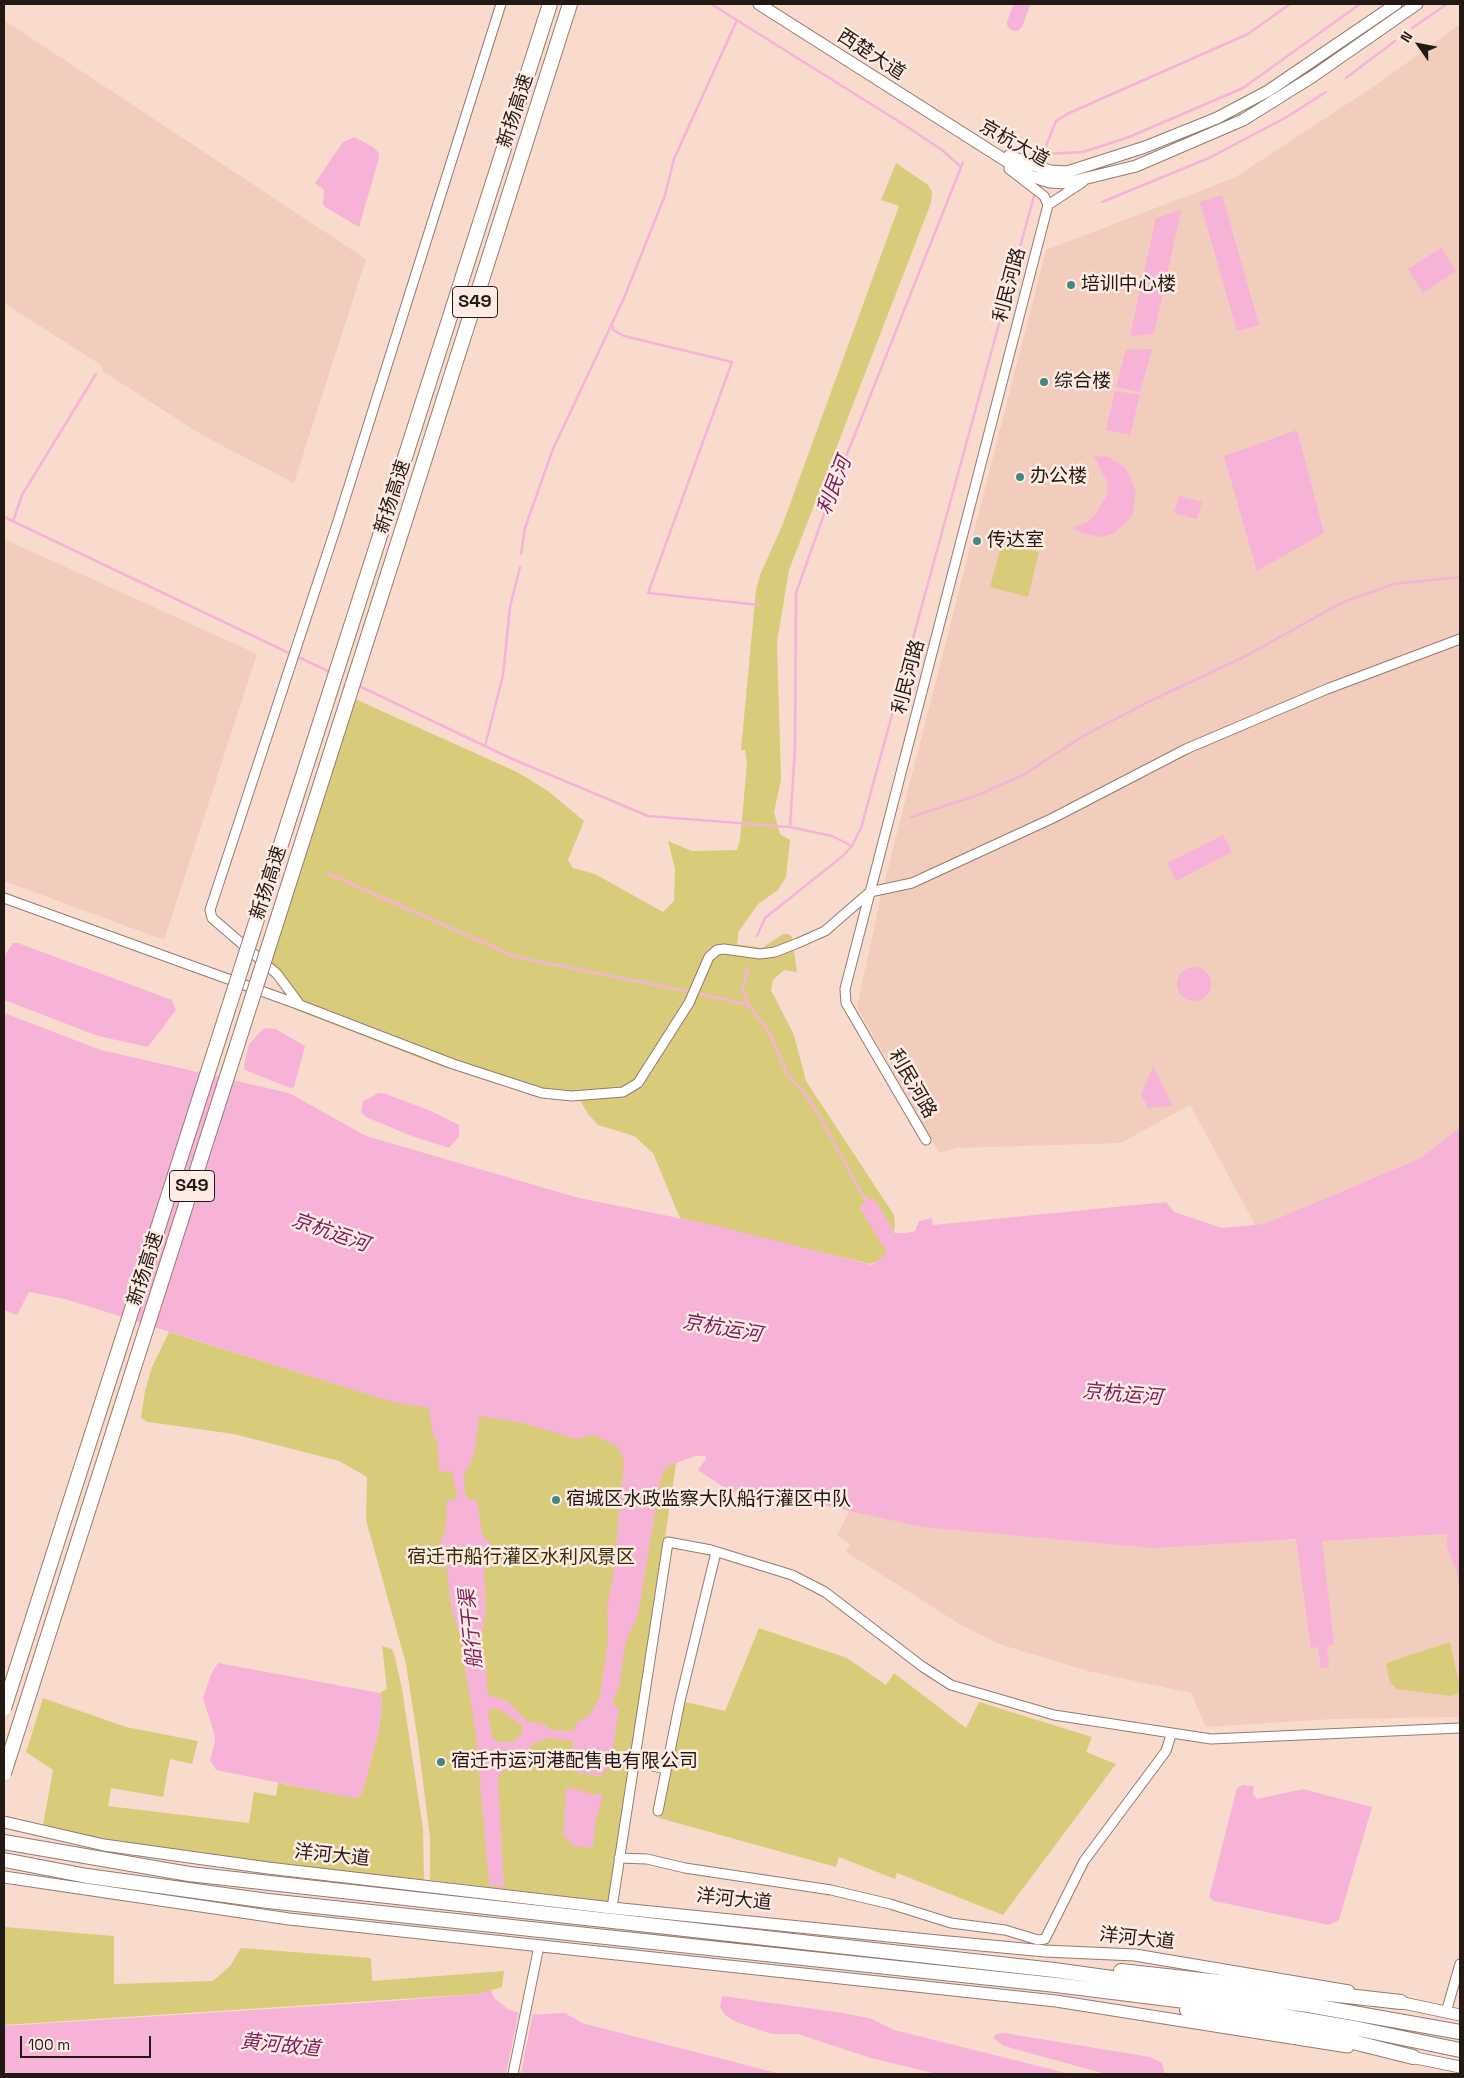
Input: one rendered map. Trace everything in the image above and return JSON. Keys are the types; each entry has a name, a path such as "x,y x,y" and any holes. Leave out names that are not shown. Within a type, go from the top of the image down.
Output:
{"highway":[{"name":"新扬高速","path":"4,1708 550,4"},
{"name":"新扬高速","path":"4,1773 570,4"},
{"name":"洋河大道","path":"4,1842 189,1874 1052,1969 1308,2005 1460,2032"},
{"path":"4,1860 88,1876 268,1901 1048,1984 1225,2006 1359,2028 1460,2050"},
{"path":"1052,1969 1135,1971 1401,2002"},
{"path":"1048,1984 1290,2029 1413,2057"}],"main road":[{"name":"西楚大道","path":"759,4 964,136"},
{"name":"京杭大道","path":"964,136 1029,165 1050,171 1067,172 1083,169 1217,118 1268,91 1298,72 1396,4"},
{"name":"京杭大道","path":"964,136 1030,176 1050,182 1067,183 1136,166 1243,120 1312,77 1417,4"},
{"name":"洋河大道","path":"4,1822 143,1851 612,1908 1016,1948 1135,1955 1329,1987 1460,2015"},
{"path":"4,1877 288,1920 1056,2001 1413,2057 1460,2067"}],"street":[{"path":"300,1005 277,974 212,918 210,910 288,677 501,4"},
{"path":"964,136 1039,191 1044,196 1048,205 1087,179"},
{"name":"利民河路","path":"926,1140 846,1003 845,989 1048,205"},
{"path":"4,898 300,1005 453,1064 542,1094 572,1096 623,1092 638,1083 689,1003 709,957 716,950 724,949 760,954 775,952 798,943 825,931 870,892 912,883 1084,802 1186,749 1327,689 1460,639"},
{"path":"612,1908 668,1542 716,1552 768,1569 784,1572 825,1592 923,1667 952,1685 1054,1714 1193,1738 1230,1739 1460,1728"},
{"path":"658,1811 680,1701 716,1552"},
{"path":"620,1858 647,1859 784,1884 831,1890 890,1904 951,1923 1005,1930 1038,1940 1045,1939 1084,1861 1166,1751 1171,1735"},
{"path":"634,1762 666,1769"},
{"path":"513,2074 539,1946"},
{"path":"1446,2012 1460,1964"}],"shaded area":[{"path":"4,20 366,259 294,483 202,435 104,372 101,365 4,303"},
{"path":"1460,24 1460,1127 1421,1158 1257,1228 1190,1105 1121,1143 957,1148 939,1153 857,1007 881,896 1046,250 1234,178 1382,81"},
{"path":"4,539 257,654 164,940 4,881"},
{"path":"850,1510 922,1527 1322,1541 1447,1534 1447,1546 1457,1574 1460,1593 1460,1714 1458,1717 1333,1719 1206,1727 1191,1693 1088,1671 999,1644 961,1625 846,1552 850,1544 837,1535"}],"green space":[{"path":"896,163 928,185 932,192 931,203 789,570 777,642 781,780 774,812 780,834 790,840 786,877 778,890 758,904 739,931 737,944 762,948 783,934 789,934 792,937 797,972 784,970 773,980 771,990 794,1035 806,1081 894,1215 895,1227 887,1253 879,1261 870,1264 680,1218 653,1153 634,1136 598,1125 588,1114 577,1095 509,1085 443,1067 296,1010 271,973 272,961 355,699 517,772 548,791 584,821 568,860 573,868 595,874 663,912 674,901 675,869 668,841 692,851 737,850 740,840 747,764 745,750 741,750 756,590 760,575 782,526 899,206 881,200"},
{"path":"1002,543 1039,552 1028,597 990,587"},
{"name":"宿迁市船行灌区水利风景区","path":"169,1332 368,1394 679,1444 611,1902 430,1880 430,1838 406,1664 366,1520 367,1477 339,1461 234,1434 148,1422 141,1418 145,1391 152,1367"},
{"path":"759,1628 847,1658 886,1685 894,1673 966,1728 979,1702 1092,1737 1086,1752 1116,1764 1003,1915 897,1873 895,1879 839,1857 836,1867 659,1818 685,1702 725,1711"},
{"path":"1450,1642 1460,1689 1457,1694 1451,1696 1397,1689 1390,1682 1386,1663"},
{"path":"382,1646 392,1649 402,1689 423,1829 424,1881 126,1844 43,1825 53,1770 26,1752 43,1698 126,1727 198,1741 192,1764 170,1759 163,1797 111,1788 108,1806 249,1823 254,1792 276,1796 278,1783 358,1798 362,1793 379,1730 382,1699 380,1693 387,1689"},
{"path":"4,1927 114,1936 114,1984 213,1981 230,1966 241,1948 371,1958 372,1981 504,1971 502,1987 478,1994 4,2025"}],"water":[{"path":"354,137 373,147 378,152 379,158 359,227 325,207 323,203 324,190 315,183 343,142"},
{"path":"1222,195 1259,325 1237,331 1200,202"},
{"path":"1181,210 1154,334 1130,336 1156,218"},
{"path":"1441,248 1456,271 1423,293 1408,269"},
{"path":"1152,349 1140,392 1116,387 1126,350"},
{"path":"1115,391 1140,395 1130,435 1106,430"},
{"path":"1297,430 1324,533 1257,571 1224,456"},
{"path":"1094,456 1109,457 1126,468 1136,491 1132,516 1113,534 1101,537 1079,532 1073,528 1087,522 1095,515 1107,495 1108,484"},
{"path":"1179,496 1202,502 1197,519 1174,513"},
{"path":"1223,835 1232,852 1176,881 1167,863"},
{"path":"13,943 18,943 172,1000 176,1010 148,1047 98,1036 4,1000 4,956"},
{"path":"1194,967 1201,968 1206,972 1210,977 1210,991 1206,996 1201,1000 1194,1001 1187,1000 1182,996 1178,991 1177,984 1178,977 1182,972 1187,968"},
{"path":"4,1013 101,1050 289,1093 366,1136 579,1198 718,1226 872,1265 887,1253 859,1207 865,1203 862,1193 870,1200 874,1198 895,1233 915,1231 919,1221 932,1218 933,1225 1166,1202 1174,1212 1222,1228 1265,1224 1421,1158 1460,1127 1460,1593 1457,1574 1447,1546 1447,1534 1322,1541 1334,1644 1327,1646 1329,1667 1321,1668 1318,1647 1311,1648 1296,1539 1153,1548 922,1527 796,1499 731,1492 698,1470 706,1459 705,1456 695,1456 666,1467 661,1477 638,1614 625,1644 619,1688 613,1700 614,1705 619,1709 610,1766 600,1776 579,1773 575,1770 577,1763 573,1750 573,1741 549,1738 534,1743 523,1756 499,1775 504,1887 489,1885 476,1735 465,1667 466,1655 451,1606 447,1569 444,1563 438,1560 438,1547 446,1529 447,1500 455,1500 457,1495 452,1472 439,1471 438,1445 432,1431 429,1408 393,1402 65,1299 29,1292 17,1315 4,1310","holes":["479,1416 523,1423 577,1439 593,1435 617,1446 624,1461 613,1579 607,1605 608,1639 600,1697 590,1715 578,1721 573,1731 550,1730 545,1724 528,1722 507,1701 491,1696 487,1692 486,1664 479,1664 477,1661 486,1608 484,1570 488,1560 494,1555 492,1546 482,1534 477,1500 470,1500 465,1495 464,1471 468,1470 475,1450","493,1708 501,1710 522,1725 523,1732 513,1742 497,1742 492,1737 488,1712"]},
{"path":"264,1028 276,1029 305,1046 294,1087 290,1088 245,1070 244,1065 249,1044"},
{"path":"1153,1067 1173,1106 1148,1108 1141,1094"},
{"path":"379,1093 431,1111 459,1125 459,1137 449,1148 409,1135 368,1118 361,1113 363,1101"},
{"path":"218,1663 380,1693 382,1699 379,1730 362,1793 358,1798 216,1770 210,1760 215,1741 214,1733 203,1698 211,1674"},
{"path":"1243,1785 1254,1786 1253,1794 1257,1799 1303,1789 1372,1807 1339,1920 1329,1925 1214,1901 1209,1897 1237,1788"},
{"path":"569,1787 595,1795 599,1793 603,1797 596,1819 593,1845 590,1848 574,1846 563,1835 566,1789"},
{"name":"黄河故道","path":"491,1990 494,1998 509,2010 527,2015 565,2013 582,2023 781,2074 4,2074 4,2026 392,2001 478,1994"},
{"path":"722,1996 843,2013 872,2019 894,2030 1070,2074 937,2074 871,2058 798,2034 772,2034 736,2022 725,2015 720,2007"},
{"path":"1004,2033 1150,2057 1162,2063 1165,2074 1102,2073 1004,2046 993,2038 996,2034"}],"pier":[{"path":"519,2010 533,2012 521,2074 506,2074"}],"waterway":[{"path":"711,4 906,126 942,150 961,167"},
{"name":"利民河","path":"1015,23 1022,4"},
{"path":"1046,146 1056,121 1067,114 1248,34 1290,4"},
{"path":"1044,154 1083,152 1129,137 1243,88 1360,4"},
{"path":"1412,28 1447,4"},
{"path":"521,554 525,528 553,449 624,298 665,195 674,159 737,20"},
{"path":"1346,78 1395,41"},
{"path":"1102,202 1209,158 1285,118 1326,92"},
{"name":"利民河","path":"790,827 795,748 796,593 832,492 963,162"},
{"path":"757,936 765,918 844,855 852,846 861,828 1034,196"},
{"path":"613,327 613,330 624,336 732,362 648,593 760,605"},
{"path":"13,521 22,495 96,374"},
{"path":"4,517 291,654"},
{"path":"485,746 503,675 510,607 520,567"},
{"path":"911,817 978,795 1023,775 1085,735 1152,700 1244,657 1341,603 1394,584 1460,577"},
{"path":"296,656 332,673"},
{"path":"357,685 510,758 648,816 790,827 832,836 852,846"},
{"path":"327,873 516,957 686,991"},
{"path":"748,968 742,989 749,1005 770,1034 787,1074 802,1090 817,1112 863,1196"},
{"path":"701,994 748,1005"}],"place":[{"name":"培训中心楼","path":"1071,285"},
{"name":"综合楼","path":"1044,382"},
{"name":"办公楼","path":"1020,477"},
{"name":"传达室","path":"977,541"},
{"name":"宿城区水政监察大队船行灌区中队","path":"556,1500"},
{"name":"宿迁市运河港配售电有限公司","path":"441,1762"}],"water label":[{"name":"京杭运河","path":"330,1233"},
{"name":"京杭运河","path":"722,1329"},
{"name":"京杭运河","path":"1122,1395"},
{"name":"船行干渠","path":"472,1629"}]}
